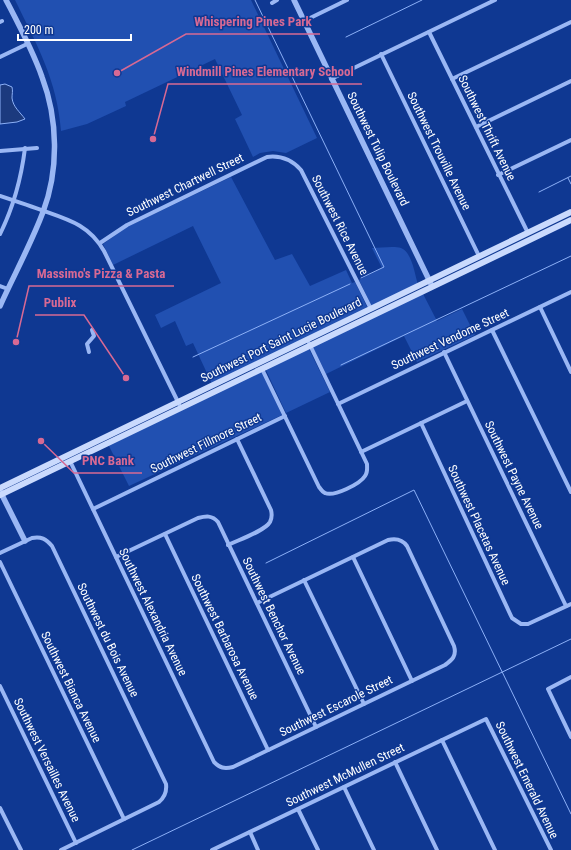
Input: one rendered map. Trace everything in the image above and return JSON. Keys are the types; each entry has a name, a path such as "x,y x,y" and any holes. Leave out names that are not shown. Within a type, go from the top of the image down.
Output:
{"main road":[{"name":"Southwest Port Saint Lucie Boulevard","path":"0,492 79,449 262,369 308,342 371,309 571,212"},
{"name":"Southwest Port Saint Lucie Boulevard","path":"0,492 70,461 179,404 308,342 432,286 571,220"},
{"path":"70,461 79,449"}],"street":[{"path":"0,306 44,211 53,173 54,136 50,104 42,78 28,44 6,0"},
{"path":"272,3 277,0"},
{"name":"Southwest Tulip Boulevard","path":"294,0 432,286"},
{"path":"304,21 347,0"},
{"path":"331,79 495,0"},
{"path":"452,79 571,22"},
{"name":"Southwest Thrift Avenue","path":"429,32 498,175 528,233"},
{"path":"0,57 28,44"},
{"name":"Southwest Trouville Avenue","path":"381,54 479,256"},
{"path":"476,127 571,81"},
{"path":"498,175 571,140"},
{"path":"0,234 15,201 21,175 24,148"},
{"path":"0,151 38,148"},
{"name":"Southwest Chartwell Street","path":"100,244 126,225 267,157 274,156 284,158"},
{"name":"Southwest Rice Avenue","path":"284,158 293,162 301,170 371,309"},
{"path":"0,196 66,218 79,224 94,236 100,244 179,404"},
{"path":"0,286 8,289"},
{"name":"Southwest Vendome Street","path":"338,404 571,292"},
{"path":"540,307 571,372"},
{"path":"89,352 87,344 94,336 92,330"},
{"path":"492,330 571,492"},
{"path":"262,369 322,492 326,494 336,493 359,482 364,478 368,469 367,464 308,342"},
{"name":"Southwest Payne Avenue","path":"444,352 566,606"},
{"path":"361,452 467,401"},
{"name":"Southwest Fillmore Street","path":"93,509 285,416"},
{"name":"Southwest Placetas Avenue","path":"421,423 510,615 517,623 528,624 566,606"},
{"path":"228,545 263,528 271,521 272,516 271,510 237,439"},
{"name":"Southwest Alexandria Avenue","path":"70,461 214,762 223,769"},
{"path":"0,492 25,541"},
{"name":"Southwest Benchor Avenue","path":"165,534 198,518 210,516 218,522 316,727"},
{"path":"116,557 165,534"},
{"name":"Southwest Barbarosa Avenue","path":"165,534 268,750"},
{"name":"Southwest du Bois Avenue","path":"0,553 32,538 43,538 52,546 166,784 167,790 165,796 159,802 124,819"},
{"name":"Southwest Escarole Street","path":"223,769 232,767 268,750 451,661 456,651 407,546 399,539 388,540 352,557"},
{"path":"257,603 352,557 412,681"},
{"name":"Southwest Bianca Avenue","path":"0,562 124,819"},
{"path":"304,580 364,704"},
{"path":"566,606 571,604"},
{"path":"571,677 548,689 571,737"},
{"name":"Southwest Versailles Avenue","path":"0,686 76,843"},
{"name":"Southwest McMullen Street","path":"212,850 486,719"},
{"name":"Southwest Emerald Avenue","path":"486,719 551,850"},
{"path":"442,740 495,850"},
{"path":"395,762 436,850"},
{"path":"344,787 374,850"},
{"path":"0,808 20,850"},
{"path":"298,809 318,850"},
{"path":"61,850 124,819"},
{"path":"250,832 258,850"}],"shaded area":[{"path":"15,0 251,0 317,138 286,153 273,151 260,153 253,157 235,119 242,115 215,59 125,102 126,106 87,124 61,131 55,95 45,63"},
{"path":"5,84 12,87 12,98 14,104 25,119 17,122 0,124 0,85"},
{"path":"231,177 275,260 292,254 310,286 346,270 352,283 355,282 369,311 212,384 193,343 186,346 175,321 161,328 155,315 221,283 193,226 113,265 103,244 127,227"},
{"path":"395,247 405,250 412,264 418,285 373,309 359,280 382,268 372,248"},
{"path":"421,290 437,321 462,309 475,335 417,362 404,336 326,374 311,343"},
{"path":"307,345 330,392 286,413 264,366"},
{"path":"260,368 282,415 129,486 107,442"}],"waterway":[{"path":"255,0 384,267 361,278"},
{"path":"346,37 422,0"},
{"path":"539,192 571,176"},
{"path":"568,178 571,184"},
{"path":"341,365 571,256"},
{"path":"193,357 350,284"},
{"path":"266,563 414,490 571,814"},
{"path":"132,850 571,639"}],"place":[{"name":"Whispering Pines Park","path":"117,73"},
{"name":"Windmill Pines Elementary School","path":"153,139"},
{"name":"Massimo's Pizza & Pasta","path":"16,342"},
{"name":"Publix","path":"126,378"},
{"name":"PNC Bank","path":"41,441"}]}
